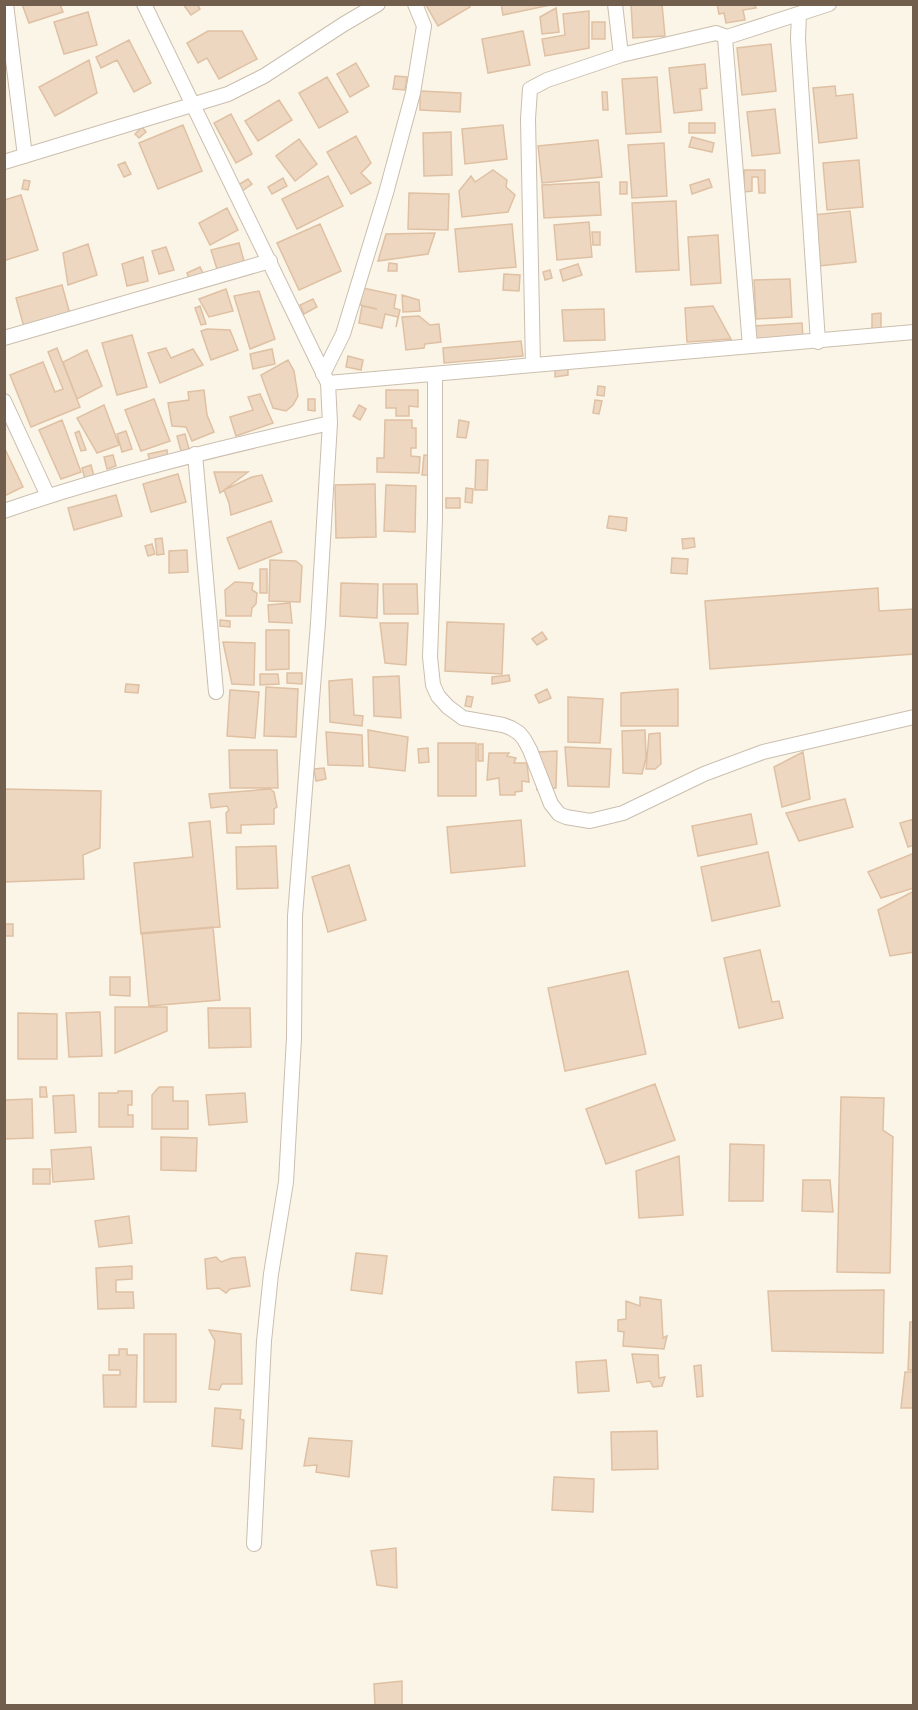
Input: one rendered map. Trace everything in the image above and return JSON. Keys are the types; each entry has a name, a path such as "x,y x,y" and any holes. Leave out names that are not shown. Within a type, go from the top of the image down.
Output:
{"street":[{"path":"6,4 25,156"},
{"path":"144,4 326,378 330,423 318,623 295,916 294,1038 286,1182 271,1274 264,1341 254,1544"},
{"path":"4,162 228,94 264,76 378,4"},
{"path":"326,378 344,334 386,193 412,93 424,26 415,4"},
{"path":"615,4 621,55"},
{"path":"533,365 528,119 530,89 547,80 621,55 716,33 727,38 829,4"},
{"path":"799,14 798,39 818,342"},
{"path":"727,38 725,38 750,346"},
{"path":"4,338 270,261"},
{"path":"326,378 435,374 914,332"},
{"path":"435,374 435,519 430,657 433,686 438,696 462,718 503,725 519,733 530,750 551,804 559,814 590,821 623,813 704,774 764,752 914,717"},
{"path":"4,401 48,496"},
{"path":"4,511 195,454 330,423"},
{"path":"195,454 216,692"}],"building":[{"path":"22,4 60,4 63,12 29,23"},
{"path":"183,4 197,4 200,9 191,15"},
{"path":"469,4 470,7 438,26 426,5"},
{"path":"501,4 555,4 503,15"},
{"path":"631,4 662,4 665,36 633,38"},
{"path":"717,4 755,4 756,8 743,10 745,20 726,23 724,13 719,14"},
{"path":"556,8 559,32 542,34 540,17"},
{"path":"589,11 589,48 545,56 542,39 565,35 563,14"},
{"path":"88,12 97,45 64,54 54,22"},
{"path":"592,22 605,22 605,39 592,39"},
{"path":"208,31 242,31 257,59 219,79 207,58 198,63 187,43"},
{"path":"523,31 530,65 488,73 482,39"},
{"path":"129,40 151,83 134,92 117,60 101,68 96,57"},
{"path":"771,44 776,91 742,95 737,48"},
{"path":"89,60 97,93 55,116 39,87"},
{"path":"356,63 369,86 350,97 337,74"},
{"path":"705,64 707,88 700,89 702,110 674,113 669,68"},
{"path":"395,76 407,77 405,90 393,89"},
{"path":"327,77 348,112 319,128 299,93"},
{"path":"657,77 661,132 626,134 622,79"},
{"path":"835,86 836,96 853,94 857,138 819,143 813,88"},
{"path":"420,91 461,93 460,112 420,110"},
{"path":"602,92 607,92 608,110 603,110"},
{"path":"279,100 292,120 258,141 245,121"},
{"path":"775,109 780,153 752,156 747,112"},
{"path":"231,114 252,154 236,163 214,123"},
{"path":"689,123 715,123 715,133 689,133"},
{"path":"183,125 202,171 158,189 139,143"},
{"path":"503,125 507,159 465,164 462,129"},
{"path":"142,127 146,132 139,138 135,134"},
{"path":"451,132 452,175 424,176 423,133"},
{"path":"356,136 371,163 361,173 371,183 351,194 327,152"},
{"path":"692,137 714,143 712,152 689,147"},
{"path":"299,139 317,164 295,181 276,156"},
{"path":"598,140 602,177 542,183 538,146"},
{"path":"664,143 667,196 632,198 628,145"},
{"path":"859,160 863,207 827,210 823,163"},
{"path":"125,162 131,174 124,177 118,165"},
{"path":"493,170 507,180 506,187 515,195 508,212 462,217 459,191 471,176 475,182"},
{"path":"744,170 765,170 765,193 759,193 758,177 752,177 752,191 744,192"},
{"path":"328,176 343,206 297,229 282,199"},
{"path":"283,178 287,186 272,194 268,187"},
{"path":"248,179 252,184 242,191 238,185"},
{"path":"709,179 712,187 692,194 690,185"},
{"path":"24,180 30,181 28,190 22,189"},
{"path":"599,182 601,215 544,218 542,185"},
{"path":"620,182 627,182 627,194 620,194"},
{"path":"409,193 449,194 448,230 408,229"},
{"path":"21,195 38,250 6,260 4,200"},
{"path":"676,201 679,270 636,272 632,203"},
{"path":"227,208 238,230 210,245 199,223"},
{"path":"850,211 856,262 819,266 814,215"},
{"path":"589,222 592,257 557,260 554,225"},
{"path":"320,224 341,271 299,290 277,243"},
{"path":"512,224 516,267 459,272 455,229"},
{"path":"592,232 600,232 600,245 593,245"},
{"path":"435,233 428,254 378,261 386,234"},
{"path":"718,235 721,283 691,285 688,237"},
{"path":"239,243 244,261 217,269 211,250"},
{"path":"88,244 97,275 68,285 63,253"},
{"path":"166,247 174,270 159,274 152,251"},
{"path":"143,257 148,281 127,286 122,264"},
{"path":"389,263 397,264 397,271 388,271"},
{"path":"578,264 582,275 563,281 560,270"},
{"path":"200,267 203,273 189,279 187,273"},
{"path":"550,270 552,278 545,280 543,272"},
{"path":"504,274 520,275 519,291 503,290"},
{"path":"790,279 792,317 756,319 754,280"},
{"path":"62,285 70,314 24,327 16,298"},
{"path":"363,288 396,295 394,308 400,310 396,327 398,317 385,314 382,328 359,323 362,306 377,309 360,305"},
{"path":"226,289 233,311 209,317 199,299"},
{"path":"259,291 275,339 250,349 234,296"},
{"path":"402,295 419,300 420,311 403,312"},
{"path":"313,299 317,307 304,314 300,305"},
{"path":"200,306 206,324 201,325 195,308"},
{"path":"713,306 731,339 687,342 685,308"},
{"path":"604,309 605,340 564,341 562,310"},
{"path":"881,313 881,329 872,329 872,314"},
{"path":"419,316 430,325 439,324 441,342 425,344 424,348 406,350 402,317"},
{"path":"802,323 803,339 756,342 754,326"},
{"path":"230,330 238,350 211,360 201,331"},
{"path":"132,335 147,387 117,395 102,343"},
{"path":"521,341 523,356 444,363 443,348"},
{"path":"57,348 80,407 31,427 10,375 43,362 55,392 63,389 48,352"},
{"path":"166,348 171,358 193,349 203,365 160,383 148,353"},
{"path":"272,349 275,364 253,369 250,354"},
{"path":"87,350 102,386 77,399 63,362"},
{"path":"348,356 363,360 361,370 346,367"},
{"path":"288,360 294,371 298,396 286,411 273,408 261,375"},
{"path":"568,367 568,375 555,377 555,368"},
{"path":"598,386 605,387 604,396 597,395"},
{"path":"204,390 207,415 214,432 192,441 186,427 172,426 168,403 189,400 188,392"},
{"path":"386,390 418,390 418,407 409,406 409,416 396,416 396,408 386,408"},
{"path":"260,394 273,423 236,436 230,417 253,410 248,397"},
{"path":"154,399 170,441 141,451 125,410"},
{"path":"308,399 315,399 315,411 308,410"},
{"path":"595,400 602,401 599,414 593,413"},
{"path":"104,405 119,445 97,453 77,418"},
{"path":"359,405 366,409 360,420 353,416"},
{"path":"62,420 81,472 61,479 39,430"},
{"path":"385,420 412,420 412,428 416,428 416,448 411,448 411,456 420,457 419,473 377,472 377,458 384,458"},
{"path":"459,420 469,422 466,438 457,437"},
{"path":"79,431 86,450 81,451 75,433"},
{"path":"126,431 132,449 122,452 117,434"},
{"path":"185,434 189,449 181,451 177,436"},
{"path":"4,447 23,487 4,496"},
{"path":"167,450 168,459 150,462 148,454"},
{"path":"113,455 116,466 107,469 104,457"},
{"path":"424,455 432,456 430,475 422,475"},
{"path":"476,460 488,460 487,490 475,490"},
{"path":"91,465 94,476 85,479 82,468"},
{"path":"214,472 248,472 220,493"},
{"path":"178,474 186,502 151,512 143,484"},
{"path":"262,475 272,501 231,515 224,490 252,477"},
{"path":"375,484 376,537 336,538 335,485"},
{"path":"386,485 416,486 415,532 384,531"},
{"path":"466,488 473,489 472,503 465,502"},
{"path":"116,495 122,516 74,530 68,508"},
{"path":"446,498 460,498 460,508 446,508"},
{"path":"609,516 627,518 626,531 607,528"},
{"path":"271,521 282,552 239,569 227,538"},
{"path":"162,538 164,554 157,555 155,539"},
{"path":"694,538 695,547 683,549 682,539"},
{"path":"152,544 155,554 148,556 145,546"},
{"path":"187,550 188,572 169,573 169,551"},
{"path":"672,558 688,559 687,574 671,573"},
{"path":"270,560 296,561 302,566 300,602 269,601"},
{"path":"260,569 267,569 267,593 260,593"},
{"path":"235,582 253,583 252,590 257,593 256,604 252,608 251,616 226,616 225,590"},
{"path":"341,583 378,584 377,618 340,616"},
{"path":"383,584 417,584 418,614 384,614"},
{"path":"878,588 879,611 914,609 914,654 710,669 705,601"},
{"path":"290,603 292,623 269,622 268,605"},
{"path":"220,620 230,621 230,627 220,626"},
{"path":"447,622 504,624 502,674 445,671"},
{"path":"380,623 408,623 406,665 385,663"},
{"path":"266,630 289,630 289,669 266,670"},
{"path":"542,632 547,639 537,645 532,639"},
{"path":"223,642 255,643 254,685 232,684"},
{"path":"287,673 302,673 302,684 287,683"},
{"path":"260,674 278,674 279,684 260,685"},
{"path":"509,675 510,681 492,684 492,677"},
{"path":"399,676 401,718 374,716 373,677"},
{"path":"352,679 354,715 363,716 362,726 330,722 329,681"},
{"path":"126,684 139,685 138,693 125,692"},
{"path":"266,687 298,689 296,737 264,736"},
{"path":"547,689 551,698 539,703 535,695"},
{"path":"678,689 678,726 621,726 621,693"},
{"path":"230,690 259,692 255,738 227,736"},
{"path":"467,696 473,697 471,707 465,706"},
{"path":"568,697 603,699 600,743 568,742"},
{"path":"368,730 408,737 405,771 369,767"},
{"path":"645,730 646,758 642,774 623,773 622,731"},
{"path":"326,732 362,735 363,766 328,765"},
{"path":"660,733 661,764 655,769 646,769 649,734"},
{"path":"438,743 476,743 476,796 438,796"},
{"path":"478,744 483,744 483,761 478,761"},
{"path":"565,747 611,749 609,787 568,786"},
{"path":"428,748 429,762 419,763 418,749"},
{"path":"229,750 277,750 278,788 230,788"},
{"path":"557,751 556,788 537,790 537,752"},
{"path":"803,752 810,799 782,807 774,767"},
{"path":"489,753 509,753 507,756 516,758 514,763 527,763 529,782 522,781 522,791 515,792 515,795 500,795 499,778 487,780"},
{"path":"324,768 326,779 316,781 314,769"},
{"path":"4,789 101,791 100,848 83,855 84,879 4,882"},
{"path":"270,789 274,792 277,807 274,809 274,824 241,825 241,833 227,833 226,813 229,810 227,806 211,808 209,794"},
{"path":"845,799 853,827 799,841 786,813"},
{"path":"751,814 757,844 698,856 692,826"},
{"path":"914,819 914,845 908,847 900,823"},
{"path":"521,820 525,866 451,873 447,827"},
{"path":"210,821 220,927 141,934 134,863 193,857 189,823"},
{"path":"276,846 278,888 237,889 236,847"},
{"path":"768,852 780,906 712,921 701,867"},
{"path":"914,853 914,888 881,898 868,872"},
{"path":"349,865 366,920 328,932 312,877"},
{"path":"914,891 914,952 890,956 878,910"},
{"path":"4,924 13,924 13,936 4,936"},
{"path":"213,927 220,1000 149,1006 142,933"},
{"path":"760,950 772,1002 779,1001 783,1018 739,1028 724,958"},
{"path":"628,971 646,1054 565,1071 548,988"},
{"path":"110,977 130,977 130,996 110,995"},
{"path":"115,1007 167,1007 167,1031 115,1053"},
{"path":"208,1008 250,1008 251,1047 209,1048"},
{"path":"100,1012 102,1056 69,1057 66,1013"},
{"path":"18,1013 57,1014 57,1059 18,1059"},
{"path":"655,1084 675,1140 606,1164 586,1109"},
{"path":"40,1087 46,1087 47,1097 40,1097"},
{"path":"159,1087 173,1087 173,1101 188,1101 188,1129 152,1129 152,1095"},
{"path":"118,1091 132,1091 132,1105 128,1105 128,1115 133,1115 133,1127 99,1127 99,1093 118,1093"},
{"path":"245,1093 247,1122 209,1125 206,1095"},
{"path":"74,1095 76,1132 55,1133 53,1096"},
{"path":"841,1097 884,1098 883,1130 893,1137 890,1273 837,1272"},
{"path":"32,1099 33,1138 4,1139 4,1100"},
{"path":"161,1137 197,1138 196,1171 161,1170"},
{"path":"730,1144 764,1145 763,1201 729,1201"},
{"path":"91,1147 94,1179 53,1182 51,1150"},
{"path":"679,1156 683,1215 639,1218 636,1171"},
{"path":"33,1169 50,1169 50,1184 33,1184"},
{"path":"803,1180 830,1180 833,1212 802,1211"},
{"path":"129,1216 132,1243 99,1247 95,1221"},
{"path":"356,1253 387,1256 382,1294 351,1290"},
{"path":"216,1257 221,1262 245,1257 250,1286 230,1289 226,1293 219,1288 207,1289 205,1259"},
{"path":"132,1266 132,1279 116,1280 116,1292 133,1292 134,1308 98,1309 96,1268"},
{"path":"884,1290 883,1353 772,1351 768,1291"},
{"path":"640,1297 661,1300 663,1338 667,1336 664,1349 623,1346 624,1332 618,1331 618,1320 626,1319 626,1301 640,1306"},
{"path":"910,1322 914,1322 914,1370 908,1370"},
{"path":"209,1330 241,1334 242,1384 222,1384 219,1390 209,1389 215,1341"},
{"path":"144,1334 176,1334 176,1402 144,1402"},
{"path":"119,1349 127,1349 127,1355 137,1355 136,1407 104,1407 103,1375 120,1375 120,1370 109,1370 109,1355 119,1355"},
{"path":"632,1354 658,1355 659,1378 665,1377 662,1386 653,1387 650,1381 637,1383"},
{"path":"606,1360 609,1391 578,1393 576,1362"},
{"path":"701,1365 703,1396 697,1397 694,1366"},
{"path":"905,1372 914,1372 914,1408 901,1408"},
{"path":"215,1408 241,1410 240,1419 244,1420 242,1449 212,1446"},
{"path":"657,1431 658,1469 612,1470 611,1432"},
{"path":"309,1438 352,1441 349,1477 316,1472 317,1465 304,1466"},
{"path":"554,1477 594,1479 593,1512 552,1510"},
{"path":"396,1548 397,1588 377,1585 371,1551"},
{"path":"402,1681 402,1706 375,1706 374,1684"}]}
